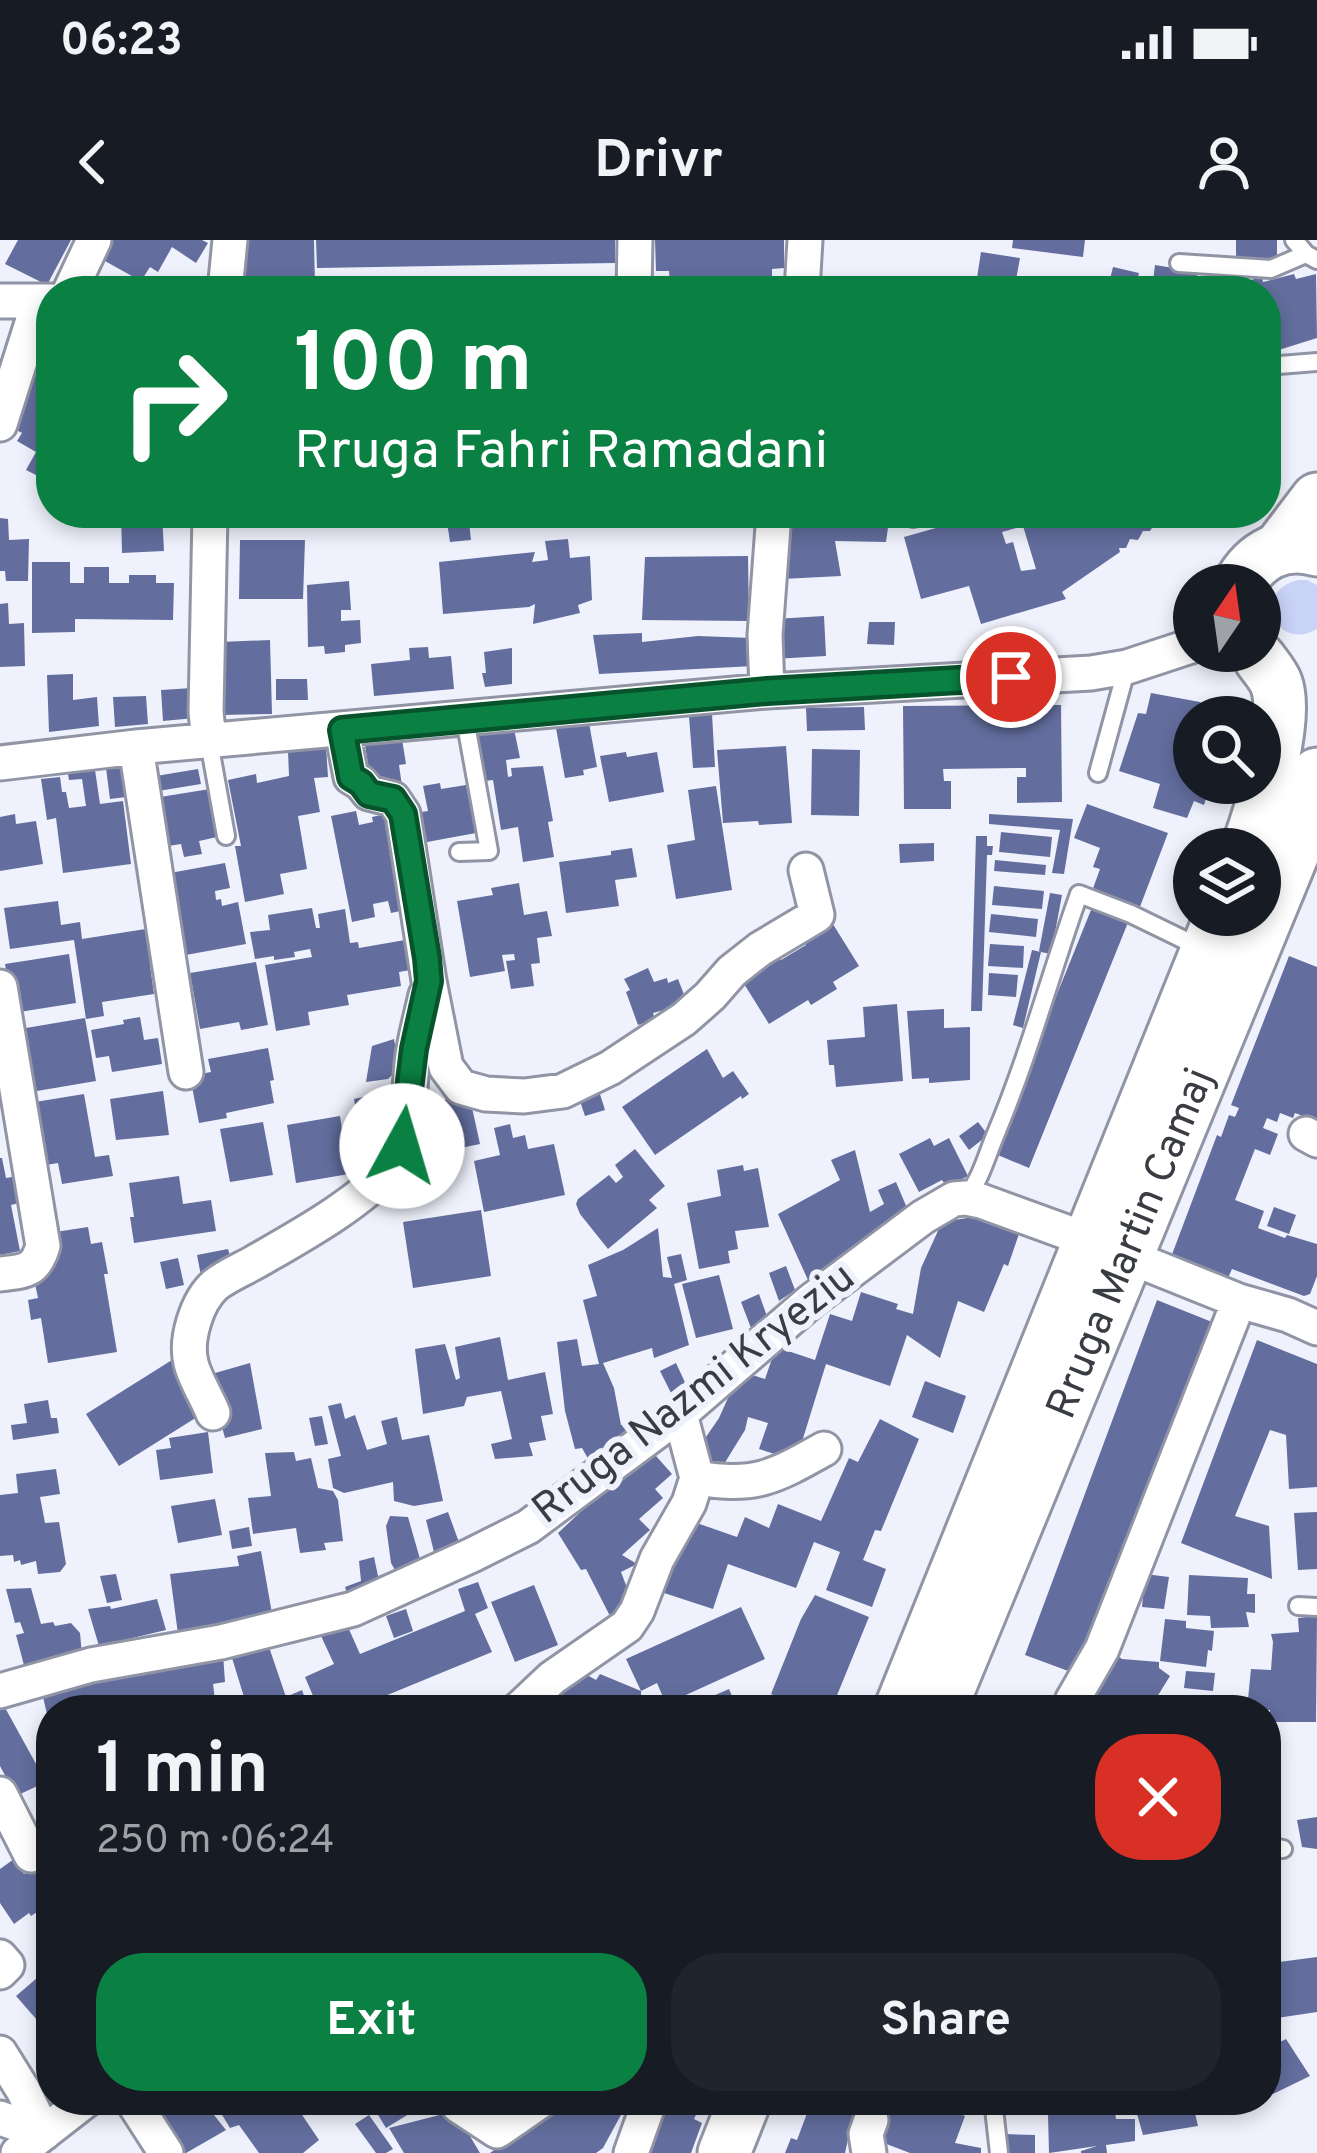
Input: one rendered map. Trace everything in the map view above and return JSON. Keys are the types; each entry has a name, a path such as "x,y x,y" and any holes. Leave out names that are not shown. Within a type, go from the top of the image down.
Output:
{"main road":[{"path":"1254,564 1261,557 1298,550 1317,499"},
{"path":"1281,669 1317,667"},
{"path":"1252,828 1276,742 1280,709 1276,682 1268,672"},
{"name":"Rruga Martin Camaj","path":"907,1695 1313,804"},
{"name":"Rruga Martin Camaj","path":"945,1695 1109,1249 1213,936"},
{"path":"724,2153 739,2115"},
{"path":"761,2153 776,2115"}],"street":[{"path":"69,276 94,240"},
{"path":"226,276 230,240"},
{"path":"634,276 635,240"},
{"path":"803,276 806,240"},
{"path":"0,302 36,299"},
{"path":"0,424 36,340"},
{"path":"209,742 210,528"},
{"path":"767,691 765,635 773,528"},
{"path":"0,764 767,691 1091,673 1173,652"},
{"path":"342,730 351,777 369,794 393,799 403,814 446,1066 461,1087 524,1096 563,1091 610,1068 684,1019 760,949 817,915 806,870"},
{"path":"136,748 186,1072"},
{"path":"213,1413 191,1366 193,1326 202,1303 215,1285 313,1228 391,1165 402,1146 414,1049 429,981"},
{"path":"0,987 43,1246 38,1262 24,1271 0,1274"},
{"path":"966,1198 1239,1301 1314,1319"},
{"name":"Rruga Nazmi Kryeziu","path":"0,1691 92,1665 220,1642 352,1609 472,1556 528,1526 680,1414 811,1301 923,1217 954,1199 966,1198"},
{"path":"1075,1695 1102,1648 1239,1301"},
{"path":"534,1695 627,1626 647,1589 656,1559 689,1503 697,1478 680,1414"},
{"path":"697,1478 751,1482 777,1475 824,1449"},
{"path":"0,1793 31,1855"},
{"path":"0,1957 7,1965 0,1972"},
{"path":"0,2053 23,2090 31,2143"},
{"path":"31,2143 67,2115"},
{"path":"142,2115 166,2153"},
{"path":"473,2115 497,2131 520,2115"},
{"path":"631,2153 645,2115"},
{"path":"0,2118 31,2143"}],"lane":[{"path":"1179,263 1271,269 1306,252"},
{"path":"1281,365 1317,362"},
{"path":"1098,773 1127,667"},
{"path":"459,852 489,851 465,719"},
{"path":"209,742 226,836"},
{"name":"Rruga Martin Camaj","path":"966,1198 980,1178 1021,1072 1078,894 1173,924"},
{"path":"995,2115 999,2153"}],"shaded area":[{"path":"1298,580 1317,585 1317,629 1302,634 1281,628 1284,586"}],"building":[{"path":"18,240 71,240 52,276 36,280 5,264"},
{"path":"103,240 208,243 196,263 172,247 158,272 150,267 144,276 132,276 103,260 111,245"},
{"path":"243,240 314,240 315,276 243,276"},
{"path":"316,240 615,240 615,263 317,268"},
{"path":"655,240 784,240 784,268 772,269 772,276 669,276 669,271 656,271"},
{"path":"1013,240 1085,240 1083,257 1012,248"},
{"path":"1236,240 1277,240 1277,261 1236,260"},
{"path":"981,252 1020,258 1017,276 977,276"},
{"path":"1155,265 1198,272 1197,276 1154,276"},
{"path":"1113,267 1138,276 1111,276"},
{"path":"1316,274 1317,338 1281,349 1281,277"},
{"path":"36,372 36,452 17,441 22,433 7,425"},
{"path":"36,452 36,475 26,470"},
{"path":"0,518 8,519 9,540 29,539 28,581 6,581 5,571 0,571"},
{"path":"121,528 163,528 164,551 122,553"},
{"path":"448,528 470,528 471,540 450,542"},
{"path":"780,528 888,528 886,542 835,541 841,576 782,579"},
{"path":"936,528 1016,528 1002,532 1006,544 1013,542 1021,571 1036,569 1024,528 1152,528 1138,540 1130,539 1126,548 1119,548 1120,552 1062,592 1066,599 981,624 969,586 921,599 904,537"},
{"path":"568,539 570,558 590,556 592,600 578,605 580,613 533,624 535,604 443,614 439,562 535,552 532,562 548,560 545,541"},
{"path":"240,540 305,540 303,599 239,599"},
{"path":"748,556 749,621 642,620 645,557"},
{"path":"32,562 70,562 70,583 84,583 84,567 109,567 109,583 129,583 129,575 156,575 156,583 174,583 173,620 75,619 75,632 32,633"},
{"path":"349,581 351,610 341,610 341,621 360,620 361,643 345,645 345,652 325,654 324,646 308,647 307,585"},
{"path":"8,603 9,624 24,623 25,666 0,667 0,604"},
{"path":"824,616 826,656 773,659 775,619"},
{"path":"869,622 895,622 894,645 867,644"},
{"path":"642,633 642,642 698,636 752,638 754,666 599,674 593,635"},
{"path":"270,640 272,714 221,715 219,642"},
{"path":"428,647 429,658 451,656 454,689 374,696 371,664 410,660 409,648"},
{"path":"512,648 512,684 485,687 484,652"},
{"path":"73,674 73,700 97,697 99,726 49,732 47,675"},
{"path":"276,679 307,679 308,700 276,700"},
{"path":"192,688 195,718 163,721 161,690"},
{"path":"1151,693 1173,697 1173,804 1193,804 1187,818 1153,808 1160,784 1119,771 1138,713 1146,714"},
{"path":"146,696 148,724 115,727 113,697"},
{"path":"1061,705 1062,802 1017,803 1017,777 1026,777 1026,768 943,769 944,781 951,781 951,809 904,809 903,706"},
{"path":"864,707 865,730 807,731 806,708"},
{"path":"712,714 715,767 693,768 689,716"},
{"path":"589,723 597,767 565,778 556,728"},
{"path":"514,729 520,758 506,760 508,777 511,768 543,766 554,857 523,862 518,827 501,830 493,780 485,781 477,732"},
{"path":"402,739 406,764 399,765 402,786 378,790 365,745"},
{"path":"326,746 328,777 314,778 320,812 298,816 307,869 280,874 284,894 245,902 235,846 241,846 228,780 256,774 257,783 289,776 288,751"},
{"path":"786,746 792,823 723,823 717,750"},
{"path":"812,749 860,750 859,816 811,815"},
{"path":"626,752 627,757 657,752 664,792 609,802 600,756"},
{"path":"130,766 134,796 110,799 106,768"},
{"path":"198,769 201,784 152,792 150,777"},
{"path":"95,770 100,804 123,801 131,864 63,873 56,818 47,820 41,779 60,777 69,808 86,806 82,779 69,780 68,774"},
{"path":"440,783 441,789 466,785 476,833 427,842 421,812 428,811 423,786"},
{"path":"716,786 732,890 676,899 667,845 695,840 688,790"},
{"path":"210,789 217,837 199,841 202,854 184,857 181,844 162,847 154,798"},
{"path":"1087,804 1168,833 1138,912 1091,894 1100,869 1093,867 1100,848 1074,838"},
{"path":"356,811 359,825 395,812 414,908 391,913 388,901 373,904 375,917 352,922 331,816"},
{"path":"15,814 16,824 36,821 43,864 0,871 0,817"},
{"path":"989,814 1073,819 1064,874 1052,873 1060,830 989,824"},
{"path":"1001,832 1052,837 1050,857 999,852"},
{"path":"976,836 987,836 987,846 993,846 992,855 987,855 982,1011 971,1011"},
{"path":"934,843 934,861 900,863 899,844"},
{"path":"632,848 637,877 615,880 619,906 566,913 559,862"},
{"path":"995,860 1046,865 1045,875 994,871"},
{"path":"225,863 230,888 215,891 216,900 221,899 222,906 238,902 246,944 175,957 170,873"},
{"path":"519,883 524,915 547,911 552,936 537,938 540,963 531,964 534,986 511,989 506,961 515,960 514,954 502,955 505,971 470,977 457,901 493,895 491,888"},
{"path":"994,886 1044,891 1042,909 992,905"},
{"path":"1050,893 1062,895 1051,954 1039,951"},
{"path":"58,901 61,925 80,922 82,939 152,928 157,963 150,965 154,994 102,1002 104,1016 86,1019 74,940 10,949 4,908"},
{"path":"1093,905 1129,920 1029,1168 993,1153"},
{"path":"312,908 316,928 320,928 318,914 345,909 350,943 358,942 359,948 405,940 410,970 399,972 401,986 347,995 349,1005 308,1012 310,1025 276,1031 265,965 312,957 310,949 294,952 295,957 255,959 250,932 270,930 268,915"},
{"path":"991,914 1038,919 1036,937 989,932"},
{"path":"831,921 859,966 833,982 837,989 769,1024 741,979 806,945 802,939"},
{"path":"990,944 1024,946 1023,968 988,966"},
{"path":"1032,950 1041,952 1023,1028 1013,1025"},
{"path":"69,954 76,1003 13,1013 5,964"},
{"path":"1289,956 1317,967 1317,1121 1295,1113 1293,1118 1280,1113 1277,1122 1267,1118 1263,1128 1278,1134 1270,1155 1255,1149 1235,1200 1264,1211 1258,1228 1317,1244 1317,1276 1310,1294 1304,1296 1232,1269 1228,1278 1216,1273 1213,1282 1168,1265 1217,1135 1221,1137 1229,1115 1235,1117 1239,1108 1231,1105"},
{"path":"256,962 268,1025 241,1030 239,1022 200,1029 190,973"},
{"path":"648,968 654,982 678,979 688,1005 653,1013 655,1020 638,1025 624,979"},
{"path":"989,973 1018,975 1016,997 988,995"},
{"path":"897,1004 903,1081 836,1087 827,1040 865,1037 863,1007"},
{"path":"944,1009 944,1028 970,1027 970,1080 929,1083 929,1078 912,1079 907,1011"},
{"path":"140,1017 144,1040 158,1038 162,1064 112,1072 109,1056 96,1058 91,1030"},
{"path":"85,1018 96,1081 31,1092 20,1029"},
{"path":"394,1039 399,1068 388,1079 366,1082 372,1046"},
{"path":"268,1048 274,1103 199,1123 190,1076 211,1072 208,1059"},
{"path":"707,1049 723,1078 733,1071 749,1094 655,1155 622,1107"},
{"path":"163,1091 169,1135 116,1140 110,1099"},
{"path":"391,1091 395,1115 358,1122 354,1099"},
{"path":"599,1091 605,1110 585,1116 579,1098"},
{"path":"84,1094 95,1157 109,1155 113,1176 62,1184 58,1163 40,1166 29,1103"},
{"path":"469,1094 480,1144 451,1150 440,1101"},
{"path":"340,1116 349,1174 296,1183 287,1125"},
{"path":"263,1122 273,1175 230,1182 220,1129"},
{"path":"978,1122 988,1135 969,1150 959,1136"},
{"path":"510,1124 513,1138 525,1135 528,1149 554,1144 565,1195 484,1212 474,1161 500,1155 494,1128"},
{"path":"930,1138 934,1146 949,1138 968,1176 947,1187 942,1180 919,1192 899,1154"},
{"path":"635,1149 665,1186 649,1200 657,1208 608,1249 576,1204 609,1175 616,1183 623,1177 615,1165"},
{"path":"855,1150 870,1212 884,1204 878,1190 896,1182 907,1208 808,1280 778,1214 840,1180 831,1160"},
{"path":"0,1158 6,1178 18,1176 23,1202 11,1205 20,1251 0,1255"},
{"path":"743,1165 744,1171 758,1168 769,1227 735,1231 738,1249 728,1251 730,1263 699,1269 687,1203 721,1196 717,1170"},
{"path":"179,1176 183,1204 211,1200 216,1231 134,1243 129,1183"},
{"path":"1274,1207 1296,1215 1289,1234 1267,1226"},
{"path":"481,1210 491,1276 413,1288 403,1222"},
{"path":"969,1210 1021,1228 984,1312 958,1301 940,1358 907,1335 890,1386 826,1364 796,1461 759,1449 768,1423 748,1417 721,1469 695,1453 719,1418 740,1371 765,1379 776,1347 815,1360 830,1314 852,1321 861,1292 913,1314 921,1268 942,1222 967,1218"},
{"path":"88,1227 91,1244 102,1242 117,1352 48,1363 41,1318 31,1320 28,1300 38,1298 34,1279 49,1276 45,1251 49,1233"},
{"path":"658,1228 663,1277 672,1278 667,1257 681,1254 687,1280 674,1284 689,1345 654,1358 652,1348 603,1363 621,1425 628,1426 634,1436 590,1462 582,1448 575,1449 557,1342 577,1339 582,1366 599,1364 583,1300 597,1296 588,1265"},
{"path":"228,1249 233,1266 202,1281 197,1255"},
{"path":"178,1258 184,1285 166,1289 160,1262"},
{"path":"786,1266 795,1290 779,1301 769,1273"},
{"path":"719,1275 733,1329 696,1338 682,1284"},
{"path":"759,1294 768,1319 751,1328 741,1302"},
{"path":"1157,1300 1217,1324 1079,1675 1025,1655"},
{"path":"500,1337 508,1380 545,1372 553,1414 541,1416 546,1440 529,1443 533,1456 495,1459 491,1444 512,1439 501,1391 467,1397 464,1406 423,1414 415,1349 445,1344 456,1380 460,1378 455,1347"},
{"path":"1257,1340 1317,1364 1317,1487 1289,1489 1286,1435 1270,1430 1235,1516 1269,1526 1272,1579 1181,1543"},
{"path":"172,1360 205,1412 119,1466 86,1414"},
{"path":"250,1363 262,1429 225,1438 208,1375"},
{"path":"676,1363 689,1391 674,1399 660,1371"},
{"path":"925,1381 966,1396 953,1433 912,1417"},
{"path":"48,1400 59,1433 13,1440 11,1425 27,1423 24,1404"},
{"path":"341,1403 345,1419 355,1415 367,1450 387,1444 381,1421 397,1417 402,1440 429,1435 443,1501 414,1506 394,1501 393,1482 344,1493 333,1488 328,1459 341,1456 328,1406"},
{"path":"322,1416 328,1444 315,1446 309,1418"},
{"path":"880,1419 919,1439 881,1531 875,1530 863,1560 886,1569 872,1607 826,1590 840,1552 814,1542 796,1588 728,1564 713,1609 655,1590 691,1521 737,1537 745,1517 769,1528 778,1504 821,1521 849,1458 858,1462"},
{"path":"208,1432 213,1473 160,1480 156,1450 171,1448 169,1438"},
{"path":"649,1448 672,1474 655,1489 663,1498 639,1519 650,1530 622,1555 637,1564 621,1572 632,1601 611,1618 586,1569 581,1570 558,1533"},
{"path":"294,1452 296,1461 311,1458 318,1488 333,1491 338,1500 343,1541 324,1543 326,1550 300,1553 296,1528 253,1534 248,1498 271,1496 265,1453"},
{"path":"56,1469 60,1494 40,1497 45,1523 59,1522 66,1564 60,1572 38,1574 36,1561 21,1565 13,1555 0,1556 0,1495 18,1493 16,1474"},
{"path":"215,1499 222,1535 178,1543 171,1506"},
{"path":"448,1512 461,1548 436,1560 426,1520"},
{"path":"1317,1512 1317,1569 1298,1570 1294,1513"},
{"path":"390,1516 408,1517 422,1566 349,1599 345,1587 361,1581 359,1561 374,1557 378,1576 395,1570 386,1526"},
{"path":"249,1527 252,1546 232,1549 229,1531"},
{"path":"261,1551 273,1619 178,1634 170,1574 239,1566 237,1556"},
{"path":"116,1574 122,1600 107,1603 100,1576"},
{"path":"1145,1574 1169,1577 1164,1609 1142,1607"},
{"path":"1189,1575 1248,1578 1247,1594 1255,1594 1255,1613 1246,1612 1249,1627 1211,1628 1210,1616 1187,1615"},
{"path":"478,1582 488,1608 475,1614 492,1652 387,1695 313,1695 305,1677 334,1664 321,1636 348,1627 360,1654 465,1611 458,1589"},
{"path":"534,1585 558,1645 515,1662 491,1602"},
{"path":"31,1588 41,1624 71,1623 80,1633 82,1655 25,1669 16,1635 24,1633 20,1622 15,1623 6,1589"},
{"path":"815,1595 869,1617 837,1695 771,1694"},
{"path":"157,1599 166,1630 99,1646 88,1609"},
{"path":"741,1607 765,1659 686,1695 662,1695 657,1683 641,1691 626,1659"},
{"path":"406,1609 413,1631 394,1638 386,1616"},
{"path":"1317,1616 1316,1722 1281,1722 1281,1695 1248,1695 1251,1669 1271,1670 1271,1634 1299,1632 1298,1618"},
{"path":"1165,1619 1186,1621 1186,1628 1214,1631 1206,1667 1160,1661"},
{"path":"269,1647 285,1695 243,1695 232,1658"},
{"path":"223,1654 225,1682 213,1684 214,1695 43,1695 41,1688"},
{"path":"1115,1654 1122,1659 1159,1662 1159,1668 1170,1676 1158,1695 1092,1695"},
{"path":"580,1671 596,1680 600,1674 641,1695 558,1695 563,1684 573,1685"},
{"path":"1186,1671 1215,1673 1213,1691 1184,1688"},
{"path":"3,1704 36,1764 36,1787 16,1796 0,1766"},
{"path":"1317,1817 1317,1849 1302,1847 1297,1820"},
{"path":"14,1859 24,1874 36,1866 36,1913 14,1924 0,1903 0,1869"},
{"path":"1317,1957 1317,2012 1281,2017 1281,1962"},
{"path":"36,1979 36,2019 16,1996"},
{"path":"1286,2039 1310,2076 1281,2090 1281,2042"},
{"path":"159,2115 214,2115 226,2130 186,2153 179,2153"},
{"path":"222,2115 302,2115 319,2140 303,2153 259,2153 239,2125 230,2128"},
{"path":"369,2115 393,2149 386,2153 376,2153 355,2124"},
{"path":"378,2115 407,2115 386,2128"},
{"path":"457,2115 480,2153 404,2153 389,2128"},
{"path":"544,2115 621,2115 596,2153 490,2153"},
{"path":"658,2115 696,2115 694,2119 702,2123 691,2153 643,2153"},
{"path":"806,2115 962,2115 955,2143 981,2148 981,2153 910,2153 850,2130 845,2153 785,2153 791,2138 797,2140"},
{"path":"1048,2115 1135,2119 1135,2141 1106,2145 1107,2153 1081,2153 1097,2146 1049,2153"},
{"path":"1137,2115 1195,2115 1198,2126 1143,2135"},
{"path":"1004,2134 1035,2135 1035,2153 1007,2153"}],"route":[{"path":"402,1146 414,1049 429,981 427,958 403,814 393,799 369,794 351,777 342,730 767,691 1011,677"}]}
